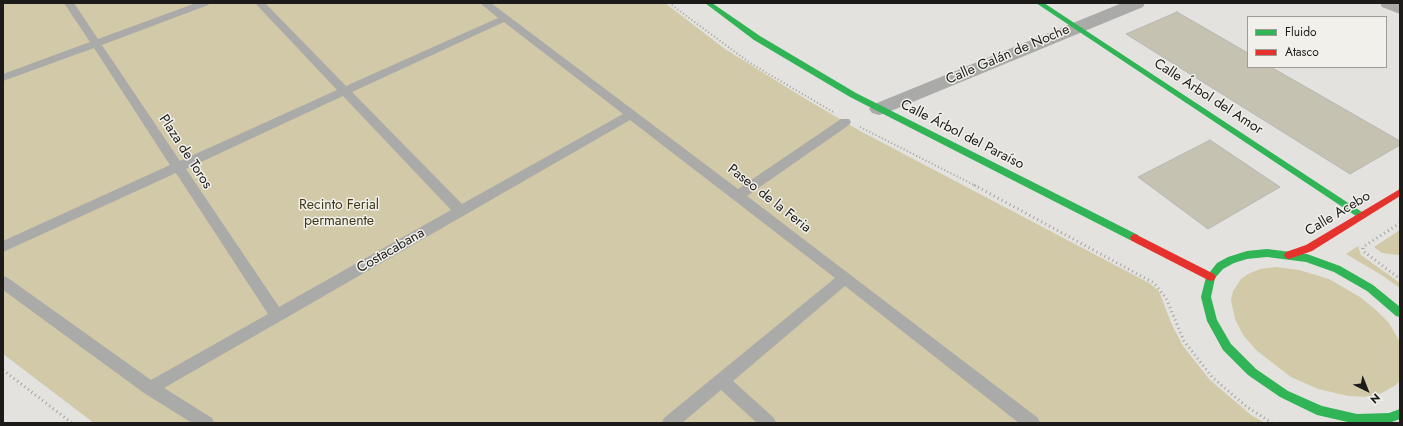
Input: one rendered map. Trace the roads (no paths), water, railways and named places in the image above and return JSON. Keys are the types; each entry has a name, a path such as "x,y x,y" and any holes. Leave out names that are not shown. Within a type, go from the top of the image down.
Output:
{"street":[{"name":"Calle Árbol del Paraíso","path":"708,3 757,38 853,96 1211,277"},
{"name":"Calle Árbol del Amor","path":"1040,3 1362,216"},
{"name":"Calle Galán de Noche","path":"879,109 1137,3"},
{"path":"1388,3 1400,9"},
{"name":"Calle Acebo","path":"1289,255 1309,248 1400,192"},
{"path":"1400,313 1370,288 1347,274 1316,261 1289,255 1267,253 1247,254 1220,266 1211,277 1206,297 1212,321 1227,347 1252,372 1284,394 1320,411 1357,419 1389,418 1400,414"}],"lane":[{"name":"Plaza de Toros","path":"69,3 97,43 177,168 277,316"},
{"path":"3,78 205,3"},
{"path":"260,3 461,212"},
{"name":"Paseo de la Feria","path":"485,3 1032,423"},
{"path":"3,247 505,18"},
{"name":"Costacabana","path":"150,388 631,114"},
{"path":"738,196 841,118"},
{"path":"670,423 845,278"},
{"path":"3,282 150,388 206,423"},
{"path":"722,380 768,423"}],"park label":[{"name":"Recinto Ferial permanente","path":"339,214"}]}
